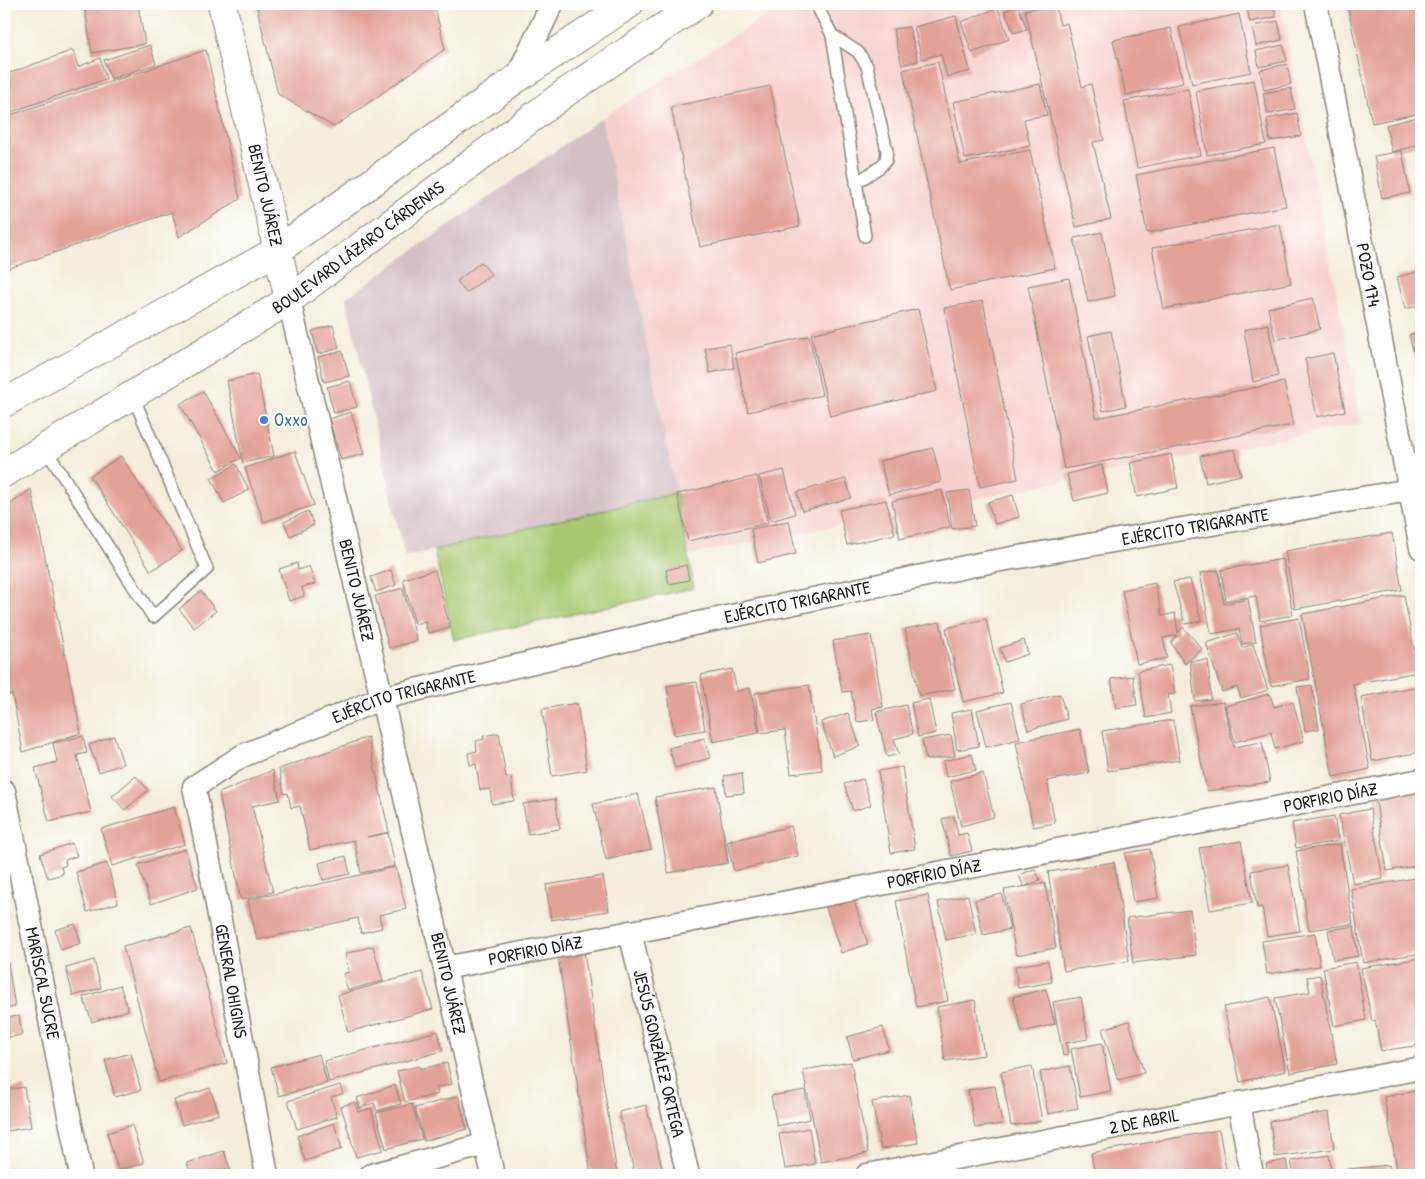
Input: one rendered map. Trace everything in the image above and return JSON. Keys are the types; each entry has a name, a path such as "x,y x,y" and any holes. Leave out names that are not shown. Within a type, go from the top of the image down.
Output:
{"main road":[{"name":"BENITO JUÁREZ","path":"222,4 289,300"},
{"path":"4,403 278,250 516,79 629,4"},
{"name":"BOULEVARD LÁZARO CÁRDENAS","path":"4,472 289,300 565,93 698,4"}],"street":[{"path":"516,79 552,4"},
{"name":"POZO 174","path":"1316,4 1416,489 1421,548"},
{"name":"BENITO JUÁREZ","path":"289,300 493,1175"},
{"name":"EJÉRCITO TRIGARANTE","path":"194,787 242,756 382,698 689,625 984,563 1416,489"},
{"name":"PORFIRIO DÍAZ","path":"445,968 1421,780"},
{"name":"GENERAL OHIGINS","path":"194,787 268,1175"},
{"name":"MARISCAL SUCRE","path":"4,791 81,1175"},
{"name":"JESÚS GONZÁLEZ ORTEGA","path":"630,932 688,1175"},
{"name":"2 DE ABRIL","path":"867,1175 934,1169 1239,1103 1421,1068"},
{"path":"1239,1103 1252,1175"},
{"path":"371,1175 486,1144"}],"lane":[{"path":"816,4 832,35 864,236"},
{"path":"832,35 858,52 867,66 887,151 886,160 880,167 856,183"},
{"path":"45,448 153,617 207,569 132,394"}],"shaded area":[{"path":"785,4 1280,4 1362,423 688,555 602,118"},
{"path":"602,118 676,493 405,557 346,298"}],"green space":[{"path":"676,493 694,588 454,640 434,550"}],"building":[{"path":"84,4 138,4 145,44 92,53"},
{"path":"256,4 434,4 445,49 334,127 278,94"},
{"path":"1055,4 1060,25 1067,23 1082,87 1091,84 1104,140 1093,142 1111,219 1076,227 1025,10"},
{"path":"1246,4 1274,4 1276,17 1250,22"},
{"path":"1347,4 1421,4 1421,113 1372,123"},
{"path":"1018,6 1027,29 1014,33 1005,11"},
{"path":"998,8 1009,39 972,53 961,22"},
{"path":"1239,14 1251,72 1192,84 1179,27"},
{"path":"956,16 970,71 947,77 941,54 922,59 914,27"},
{"path":"1278,21 1282,40 1256,46 1252,26"},
{"path":"909,27 918,61 902,65 893,29"},
{"path":"1171,28 1183,83 1126,95 1113,40"},
{"path":"150,45 156,64 111,79 104,60"},
{"path":"1283,45 1287,61 1259,67 1256,51"},
{"path":"73,50 78,67 100,58 106,79 8,113 4,103 4,75"},
{"path":"206,50 240,199 179,237 172,212 4,270 4,117"},
{"path":"938,62 960,164 1030,150 1055,268 950,290 903,70"},
{"path":"1287,64 1291,84 1264,90 1260,70"},
{"path":"1254,80 1266,144 1207,155 1196,91"},
{"path":"1040,84 1047,115 1024,119 1030,146 965,159 953,102"},
{"path":"770,86 800,226 700,247 671,107"},
{"path":"1291,88 1295,109 1268,114 1263,93"},
{"path":"1188,89 1201,155 1137,168 1124,101"},
{"path":"1297,113 1301,136 1270,141 1267,119"},
{"path":"1421,116 1421,144 1392,152 1386,125"},
{"path":"1274,148 1286,206 1147,233 1136,175"},
{"path":"1402,151 1410,193 1382,198 1374,156"},
{"path":"1280,224 1291,283 1164,309 1152,248"},
{"path":"1102,232 1115,296 1088,302 1074,238"},
{"path":"481,262 491,274 466,293 457,281"},
{"path":"1421,271 1421,305 1405,309 1397,277"},
{"path":"1069,278 1096,418 1284,382 1293,425 1064,469 1028,286"},
{"path":"1313,298 1320,329 1275,340 1268,308"},
{"path":"983,301 1018,479 980,487 944,308"},
{"path":"918,309 937,391 830,416 811,334"},
{"path":"1268,324 1278,376 1253,382 1244,330"},
{"path":"333,325 339,348 318,354 312,331"},
{"path":"1111,331 1126,406 1103,411 1088,336"},
{"path":"1421,331 1421,381 1409,335"},
{"path":"809,336 822,395 748,412 735,353"},
{"path":"730,344 734,368 710,373 705,348"},
{"path":"342,351 349,376 324,382 318,357"},
{"path":"1333,353 1345,411 1317,417 1305,359"},
{"path":"257,374 274,456 243,463 227,381"},
{"path":"350,381 357,407 334,413 327,387"},
{"path":"203,391 241,458 218,471 180,404"},
{"path":"351,412 364,454 341,460 329,419"},
{"path":"933,448 941,482 889,495 880,461"},
{"path":"1235,449 1241,475 1206,483 1200,456"},
{"path":"295,451 314,505 264,522 245,468"},
{"path":"1171,454 1178,488 1137,497 1130,463"},
{"path":"121,456 182,551 151,571 90,476"},
{"path":"236,464 249,490 224,503 211,478"},
{"path":"1102,465 1108,493 1074,501 1067,474"},
{"path":"784,470 795,514 771,521 759,476"},
{"path":"757,476 768,523 688,541 677,494"},
{"path":"846,479 851,498 802,511 797,492"},
{"path":"31,489 81,733 23,752 12,694 4,697 4,509"},
{"path":"942,490 950,527 900,539 892,501"},
{"path":"969,490 975,526 952,529 947,493"},
{"path":"1013,495 1019,517 995,524 988,502"},
{"path":"886,500 895,534 847,545 839,510"},
{"path":"308,511 314,525 290,536 284,522"},
{"path":"789,521 796,554 758,563 751,529"},
{"path":"1392,533 1402,590 1295,609 1285,551"},
{"path":"1283,559 1293,615 1260,621 1256,596 1226,601 1221,570"},
{"path":"297,563 298,570 309,566 315,584 302,587 304,596 289,601 279,569"},
{"path":"686,565 689,580 669,584 666,570"},
{"path":"391,570 396,585 376,592 371,577"},
{"path":"435,570 450,628 428,633 425,621 415,624 403,579"},
{"path":"1218,570 1224,604 1248,599 1256,642 1242,644 1239,629 1211,634 1200,573"},
{"path":"1190,579 1201,621 1185,624 1173,582"},
{"path":"1155,583 1162,616 1175,613 1178,633 1183,627 1202,649 1185,664 1171,643 1177,635 1163,638 1167,658 1137,664 1122,590"},
{"path":"403,588 417,641 389,648 375,596"},
{"path":"201,591 216,611 194,628 179,609"},
{"path":"1404,595 1418,672 1353,684 1370,769 1333,777 1302,614"},
{"path":"1299,618 1310,679 1271,686 1260,625"},
{"path":"986,619 1003,693 963,702 946,628"},
{"path":"940,622 955,689 919,696 905,629"},
{"path":"1237,633 1242,648 1253,644 1268,690 1241,698 1237,687 1222,692 1206,643"},
{"path":"871,635 883,707 872,709 874,720 857,722 851,691 842,692 833,641"},
{"path":"1024,640 1028,654 1005,662 1000,648"},
{"path":"1208,660 1211,699 1195,701 1190,661"},
{"path":"1170,665 1175,694 1168,695 1171,713 1146,718 1138,671"},
{"path":"732,669 737,691 750,688 759,733 713,742 701,675"},
{"path":"1133,676 1137,705 1116,708 1111,679"},
{"path":"697,682 705,730 674,735 667,686"},
{"path":"809,685 822,770 791,774 785,730 760,733 755,693"},
{"path":"1312,685 1319,729 1305,731 1297,687"},
{"path":"1419,686 1421,696 1421,752 1372,761 1361,697"},
{"path":"1060,694 1067,719 1028,730 1021,704"},
{"path":"1270,694 1274,707 1293,702 1304,741 1275,749 1271,732 1235,742 1225,706"},
{"path":"929,699 936,733 918,737 911,703"},
{"path":"1011,702 1020,739 986,747 977,710"},
{"path":"1223,702 1234,747 1262,742 1270,782 1207,791 1190,706"},
{"path":"577,703 587,770 552,776 542,709"},
{"path":"906,705 913,734 894,739 899,754 887,757 876,712"},
{"path":"972,709 979,746 957,750 951,713"},
{"path":"848,713 860,746 833,756 821,722"},
{"path":"1173,720 1180,760 1108,771 1102,731"},
{"path":"1080,729 1089,773 1047,781 1055,823 1033,827 1016,742"},
{"path":"499,733 506,778 511,777 514,801 492,804 490,789 480,790 476,764 470,765 468,753 477,751 476,741 484,739 483,736"},
{"path":"951,735 955,756 926,760 922,740"},
{"path":"83,736 87,753 77,755 91,812 49,822 35,768 57,762 53,743"},
{"path":"114,736 123,764 99,772 89,745"},
{"path":"368,737 389,832 367,837 388,833 395,866 361,873 354,840 310,850 300,806 291,808 288,793 284,794 279,769"},
{"path":"704,738 710,758 675,768 669,748"},
{"path":"972,754 976,770 946,777 943,761"},
{"path":"902,767 915,849 891,853 878,771"},
{"path":"273,770 280,800 252,806 273,892 241,900 219,793"},
{"path":"742,773 744,793 726,795 724,776"},
{"path":"983,773 994,817 961,826 950,781"},
{"path":"136,776 148,790 125,810 112,796"},
{"path":"863,779 871,805 853,811 844,784"},
{"path":"716,787 728,863 668,873 655,797"},
{"path":"1421,789 1421,865 1387,871 1375,796"},
{"path":"638,794 651,849 606,860 593,804"},
{"path":"555,799 560,829 528,834 523,804"},
{"path":"174,807 185,844 112,866 101,829"},
{"path":"1370,809 1383,879 1353,884 1339,815"},
{"path":"954,816 958,835 967,833 972,851 951,856 942,819"},
{"path":"1334,816 1338,841 1296,848 1292,823"},
{"path":"791,826 798,856 734,871 727,842"},
{"path":"1241,841 1252,903 1210,910 1199,848"},
{"path":"72,843 77,856 65,860 66,865 61,867 63,874 48,878 40,854"},
{"path":"1340,844 1353,924 1309,930 1296,851"},
{"path":"185,849 198,888 151,904 138,865"},
{"path":"1150,849 1158,898 1133,902 1125,853"},
{"path":"346,856 350,874 323,880 319,863"},
{"path":"1114,862 1129,961 1064,971 1048,872"},
{"path":"107,863 118,903 87,912 76,872"},
{"path":"1288,865 1300,931 1267,936 1262,907 1257,908 1251,871"},
{"path":"396,867 406,909 379,915 382,928 361,933 358,918 257,940 248,900"},
{"path":"1035,869 1040,880 1024,887 1019,875"},
{"path":"603,876 609,911 551,920 546,885"},
{"path":"1421,877 1421,953 1363,963 1351,889"},
{"path":"1045,883 1056,948 1016,955 1004,890"},
{"path":"1002,894 1010,929 983,935 975,900"},
{"path":"928,895 948,1001 916,1007 896,901"},
{"path":"968,895 976,934 946,940 938,902"},
{"path":"853,898 868,944 841,953 826,907"},
{"path":"1190,910 1196,955 1133,963 1127,918"},
{"path":"75,924 81,943 61,950 55,930"},
{"path":"1354,926 1358,956 1333,960 1328,930"},
{"path":"191,928 227,1063 159,1082 123,946"},
{"path":"1315,933 1320,966 1267,974 1262,941"},
{"path":"373,946 383,981 348,990 343,974 349,972 345,954"},
{"path":"584,952 617,1175 591,1175 558,956"},
{"path":"1421,958 1421,1045 1381,1051 1375,1020 1372,1021 1361,968"},
{"path":"94,960 101,988 73,996 66,968"},
{"path":"1048,961 1052,982 1018,988 1015,966"},
{"path":"1356,962 1366,1020 1334,1026 1323,968"},
{"path":"8,963 15,1007 4,1009 4,964"},
{"path":"422,972 433,1009 348,1032 338,995"},
{"path":"1320,975 1337,1064 1290,1073 1275,998 1310,992 1307,977"},
{"path":"120,985 128,1010 92,1022 83,997"},
{"path":"1046,989 1055,1024 1022,1032 1013,997"},
{"path":"1081,997 1088,1039 1066,1043 1068,1055 1063,1056 1053,1002"},
{"path":"1270,997 1286,1071 1240,1082 1224,1007"},
{"path":"975,1000 984,1055 945,1061 937,1007"},
{"path":"19,1016 22,1035 4,1038 4,1018"},
{"path":"1129,1021 1144,1073 1118,1080 1102,1029"},
{"path":"883,1027 889,1050 853,1059 847,1037"},
{"path":"438,1031 443,1051 329,1082 324,1061"},
{"path":"1102,1043 1111,1091 1080,1097 1071,1049"},
{"path":"131,1053 141,1090 115,1097 105,1060"},
{"path":"319,1054 327,1083 279,1096 271,1067"},
{"path":"851,1062 868,1153 821,1162 803,1070"},
{"path":"447,1063 452,1084 436,1088 438,1094 405,1102 397,1071 419,1066 420,1069"},
{"path":"1032,1066 1042,1121 1011,1126 1001,1072"},
{"path":"1070,1066 1078,1108 1048,1114 1040,1072"},
{"path":"340,1085 343,1094 331,1097 337,1117 297,1129 288,1101"},
{"path":"395,1085 401,1104 377,1111 374,1103 360,1108 357,1098"},
{"path":"995,1086 1002,1124 975,1128 968,1090"},
{"path":"24,1087 31,1127 7,1131 4,1113 4,1090"},
{"path":"210,1088 219,1114 182,1125 174,1100"},
{"path":"805,1090 810,1119 777,1126 771,1096"},
{"path":"1421,1090 1421,1175 1398,1175 1384,1097"},
{"path":"909,1095 918,1143 881,1149 872,1102"},
{"path":"458,1096 467,1129 424,1141 415,1108"},
{"path":"355,1102 358,1112 371,1108 383,1150 356,1157 341,1106"},
{"path":"412,1104 422,1139 386,1149 376,1113"},
{"path":"646,1105 664,1175 635,1175 619,1112"},
{"path":"1329,1112 1334,1149 1275,1157 1270,1121"},
{"path":"334,1123 342,1149 305,1161 297,1136"},
{"path":"132,1125 144,1163 118,1170 107,1133"},
{"path":"809,1128 815,1164 785,1169 779,1134"},
{"path":"1219,1130 1226,1169 1190,1175 1095,1175 1091,1153"},
{"path":"224,1151 232,1175 191,1175 187,1163"},
{"path":"1329,1155 1332,1175 1294,1175 1291,1161"},
{"path":"1286,1160 1289,1175 1268,1175 1266,1164"},
{"path":"1389,1165 1390,1175 1337,1175 1337,1170"}],"place":[{"name":"Oxxo","path":"264,420"}]}
